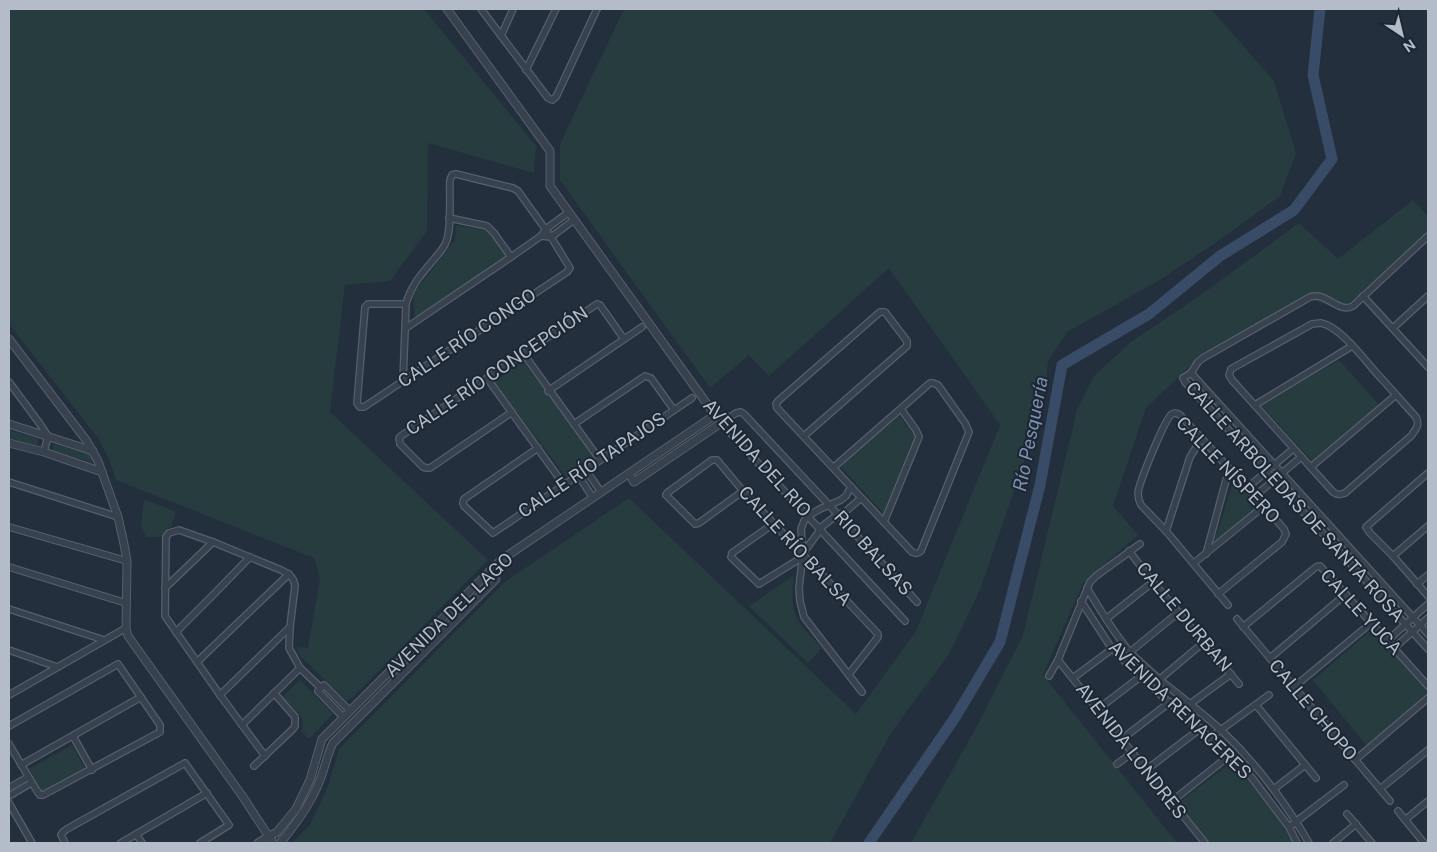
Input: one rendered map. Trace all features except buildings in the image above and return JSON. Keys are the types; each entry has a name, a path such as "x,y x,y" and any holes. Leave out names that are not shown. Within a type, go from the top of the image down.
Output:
{"street":[{"name":"AVENIDA DEL RIO","path":"447,9 550,151 550,186 715,415 905,621"},
{"path":"481,9 526,70 548,98 552,100 556,97 597,9"},
{"path":"501,36 513,9"},
{"path":"526,70 556,9"},
{"path":"403,381 408,295 447,241 450,180 452,175 456,174 513,188 518,191 552,237"},
{"path":"406,328 541,236 546,229 569,212"},
{"path":"449,218 487,226 511,257"},
{"path":"541,236 552,237 574,220"},
{"path":"1191,373 1203,358 1310,297 1319,296 1349,309 1428,236"},
{"name":"CALLE RÍO CONGO","path":"406,304 368,304 366,306 357,403 360,408 567,272 570,265 552,237"},
{"path":"1363,296 1428,366"},
{"path":"1393,328 1428,296"},
{"name":"CALLE RÍO CONCEPCIÓN","path":"512,412 433,466 427,468 423,467 399,441 401,436 598,303 624,339"},
{"path":"804,436 908,344 883,312 880,312 785,394 776,404 777,408 912,552 917,554 921,551 969,432 965,423 936,383 930,383 834,467"},
{"path":"1321,323 1335,330 1352,346 1396,395 1416,417 1418,424 1416,429 1411,436 1345,493 1336,494 1254,405 1230,377 1229,372 1312,324 1321,323"},
{"path":"549,391 642,327"},
{"path":"9,339 94,451 118,517 124,544 127,561 126,628 128,636 243,797 271,840"},
{"path":"1254,405 1352,346"},
{"path":"523,353 600,460"},
{"path":"1422,360 1428,354"},
{"name":"CALLE ARBOLEDAS DE SANTA ROSA","path":"1428,634 1283,472 1191,373 1184,378 1185,382 1428,650"},
{"path":"574,424 642,377 648,376 674,410"},
{"path":"488,378 564,485"},
{"path":"9,382 48,436 44,452"},
{"path":"1311,467 1396,395"},
{"name":"CALLE RÍO TAPAJOS","path":"538,448 467,496 463,503 493,533 692,398"},
{"path":"884,522 918,439 916,430 901,409"},
{"name":"RIO BALSAS","path":"721,423 736,413 741,412 744,414 917,602"},
{"name":"CALLE NÍSPERO","path":"1166,531 1138,500 1139,490 1158,439 1168,418 1176,413 1202,438 1255,496 1284,529 1286,534 1282,542 1218,594"},
{"name":"AVENIDA DEL LAGO","path":"258,843 271,840 296,809 310,780 322,739 501,560 715,415"},
{"path":"629,474 634,482 721,423"},
{"path":"9,424 94,451"},
{"path":"1202,438 1190,457 1166,531 1228,605"},
{"path":"9,444 44,452 102,472"},
{"path":"1247,488 1293,448"},
{"path":"1255,496 1301,457"},
{"name":"CALLE RÍO BALSA","path":"743,491 697,524 693,523 667,496 667,493 714,460 717,460 802,556 876,633 878,637 849,674"},
{"path":"1206,554 1229,469"},
{"path":"586,470 601,492"},
{"path":"1428,473 1366,527 1428,596"},
{"path":"578,475 594,498"},
{"path":"9,482 118,517"},
{"path":"851,487 846,496 841,500 808,516 801,529 800,601 804,617 862,692"},
{"path":"774,524 730,556 759,584 802,556 818,534 820,528 837,515 845,512 861,498"},
{"path":"1194,564 1264,506"},
{"path":"1393,556 1428,526"},
{"path":"9,527 127,561"},
{"path":"265,756 165,616 166,537 169,533 179,530 289,574 294,580 295,586 290,627 290,648 300,668 350,711"},
{"path":"165,588 213,542"},
{"path":"1049,676 1058,660 1090,582 1140,544"},
{"name":"CALLE DURBAN","path":"1129,551 1239,684"},
{"path":"176,632 250,557"},
{"name":"CALLE YUCA","path":"1243,627 1318,566 1323,568 1428,686"},
{"path":"9,567 126,603"},
{"name":"AVENIDA DEL LAGO","path":"280,843 304,813 320,780 333,743 496,579 489,572"},
{"path":"197,662 289,574"},
{"path":"1417,584 1428,575"},
{"path":"1106,619 1153,582"},
{"name":"AVENIDA RENACERES","path":"1087,588 1106,619 1130,652 1234,743 1274,789 1309,843"},
{"path":"1270,658 1346,594"},
{"name":"AVENIDA RENACERES","path":"1081,601 1112,649 1140,676 1211,737 1260,788 1289,827 1297,843"},
{"path":"1387,641 1428,604"},
{"path":"9,609 104,640"},
{"path":"1130,652 1179,612"},
{"path":"1394,648 1428,618"},
{"name":"CALLE CHOPO","path":"1236,619 1390,801"},
{"path":"1294,687 1371,623"},
{"path":"220,695 290,627"},
{"path":"10,694 126,628"},
{"path":"422,639 429,646"},
{"path":"1160,679 1204,642"},
{"path":"1073,678 1112,649"},
{"path":"9,650 57,667"},
{"name":"AVENIDA LONDRES","path":"1058,660 1205,843"},
{"path":"9,726 118,664 161,729 160,732 46,795 40,795 9,744"},
{"path":"242,725 300,668"},
{"path":"1190,704 1231,674"},
{"path":"1098,709 1140,676"},
{"path":"321,688 343,718"},
{"path":"254,766 296,726 295,717 274,693"},
{"path":"1211,737 1269,695"},
{"path":"21,765 141,698"},
{"path":"1355,760 1428,698"},
{"path":"1122,739 1170,702"},
{"path":"1256,705 1316,778"},
{"path":"1146,770 1201,728"},
{"path":"73,736 92,770"},
{"path":"1380,789 1428,750"},
{"path":"1117,764 1132,753"},
{"path":"1171,802 1230,755"},
{"path":"65,843 61,835 67,829 185,763 229,825 200,843"},
{"path":"1274,789 1305,764"},
{"path":"9,788 30,780"},
{"path":"9,796 30,780"},
{"path":"1289,827 1344,785"},
{"path":"121,843 207,793"},
{"path":"1405,820 1428,801"},
{"path":"9,803 32,843"},
{"path":"1398,811 1424,843"},
{"path":"1347,814 1372,843"},
{"path":"1333,843 1356,824"},
{"path":"136,834 142,843"}],"green space":[{"path":"9,9 424,9 536,146 534,173 428,143 427,231 390,281 345,285 330,412 488,560 350,700 350,698 347,701 298,652 297,647 308,648 320,578 314,558 116,480 109,459 98,438 9,324"},
{"path":"624,9 1211,9 1274,81 1296,153 1280,196 1158,281 1067,332 1048,361 1043,406 980,590 949,654 891,733 830,843 292,843 310,825 328,786 339,749 506,581 629,498 856,714 916,631 1000,425 889,268 769,376 749,355 710,388 560,180 560,144"},
{"path":"1413,200 1428,216 1428,233 1342,310 1312,300 1189,367 1146,408 1113,506 1138,535 1083,583 1043,675 1177,843 911,843 976,728 1023,635 1077,410 1094,376 1131,342 1202,294 1299,223 1338,259"},
{"path":"456,225 489,231 507,256 415,319 413,294 455,240"},
{"path":"1339,360 1379,405 1312,461 1261,405"},
{"path":"523,361 595,458 567,478 494,382"},
{"path":"899,416 915,436 885,515 840,466"},
{"path":"9,430 39,439 37,446 9,438"},
{"path":"53,444 92,454 97,464 53,451"},
{"path":"1234,480 1259,507 1214,542"},
{"path":"144,499 176,512 171,526 161,537 146,537 141,524"},
{"path":"794,575 792,592 796,616 806,631 822,648 808,663 749,606"},
{"path":"1369,632 1374,632 1428,692 1427,696 1367,746 1313,680"},
{"path":"300,680 333,714 309,739 301,731 303,721 301,717 282,697"},
{"path":"72,745 85,769 42,793 29,769"},
{"path":"1228,765 1235,766 1265,800 1294,843 1209,843 1181,808 1182,800"}],"waterway":[{"name":"Río Pesquería","path":"869,843 956,716 1000,642 1040,485 1062,365 1149,314 1220,256 1294,210 1332,159 1313,75 1320,9"}]}
